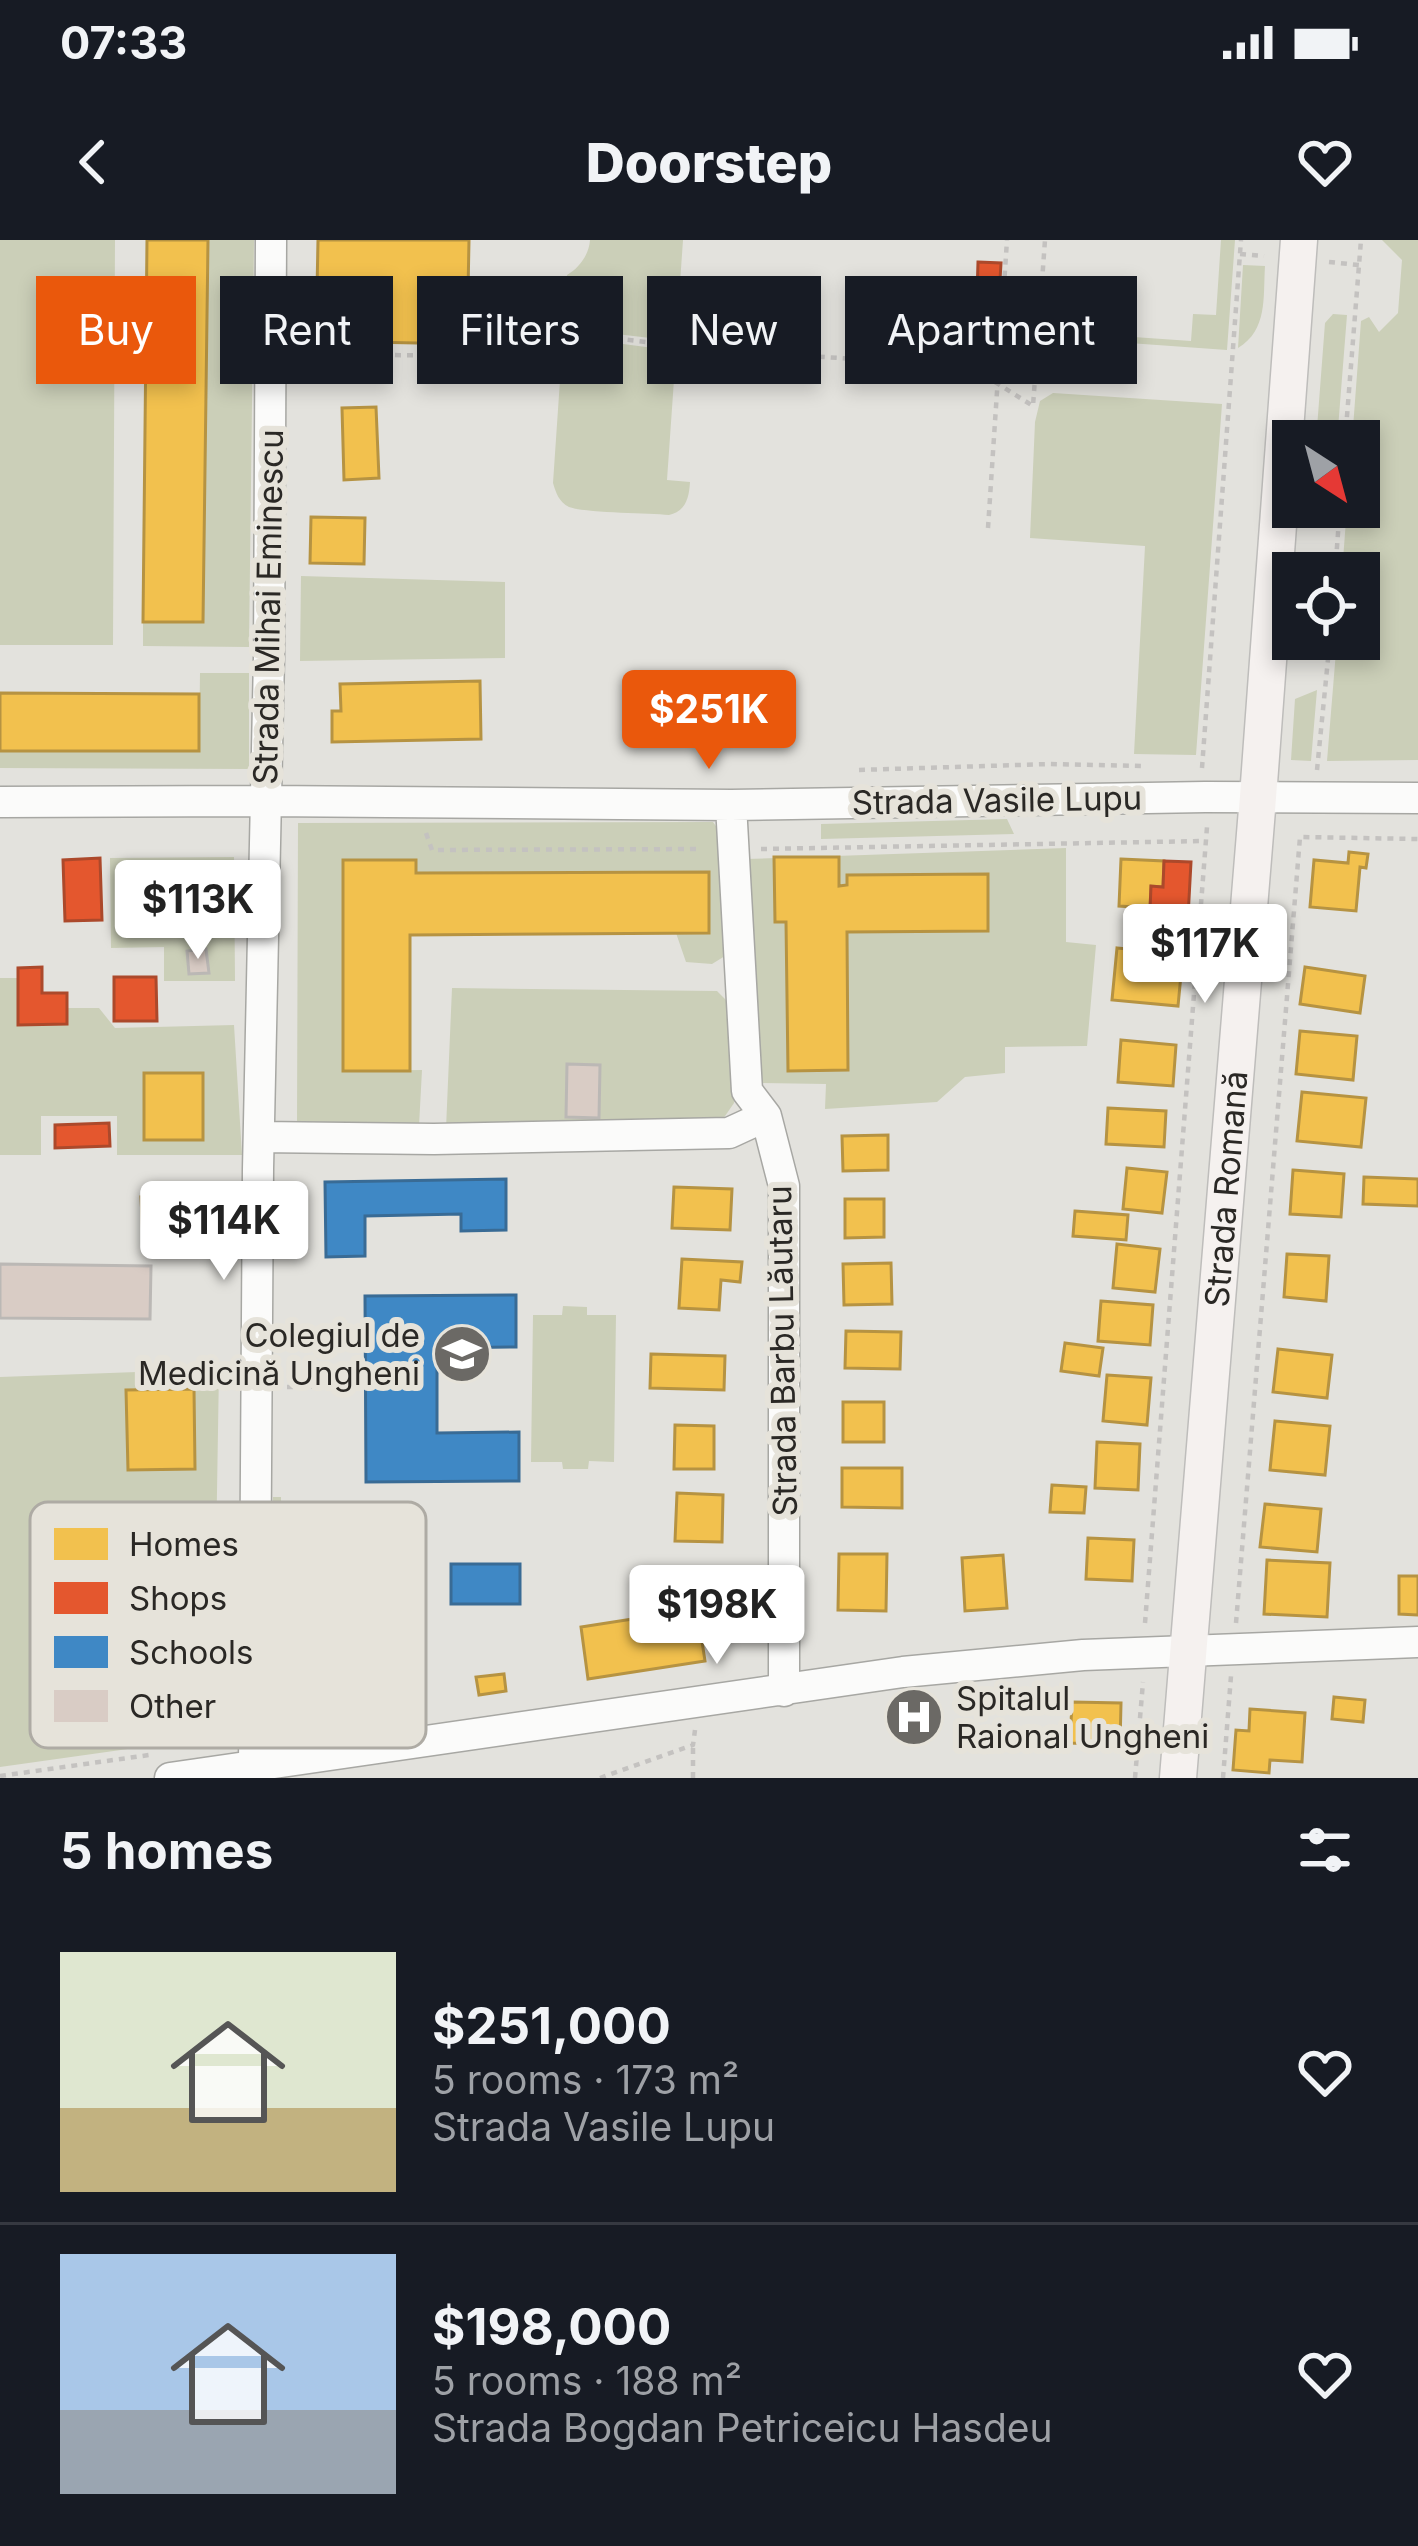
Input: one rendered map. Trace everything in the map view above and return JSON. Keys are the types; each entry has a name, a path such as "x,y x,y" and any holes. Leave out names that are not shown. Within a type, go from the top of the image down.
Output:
{"main road":[{"name":"Strada Romană","path":"1178,1778 1299,240"}],"street":[{"name":"Strada Mihai Eminescu","path":"256,1502 271,240"},
{"name":"Strada Vasile Lupu","path":"0,802 730,805 1418,798"},
{"name":"Strada Barbu Lăutaru","path":"730,805 747,1091 766,1116 784,1186 784,1690"},
{"path":"259,1137 729,1133 766,1116"},
{"path":"426,1741 924,1670 1064,1657 1418,1642"},
{"name":"Strada Mihai Eminescu","path":"254,1748 254,1766"},
{"path":"170,1778 380,1748"}],"path":[{"path":"1003,276 1006,240"},
{"path":"1042,276 1045,240"},
{"path":"1135,1778 1208,841 1203,742 1241,240"},
{"path":"1348,420 1361,240"},
{"path":"393,355 473,356 528,328 714,350 845,358"},
{"path":"988,528 995,384"},
{"path":"998,384 1033,406 1035,384"},
{"path":"1316,770 1328,660"},
{"path":"427,833 432,850 1208,841"},
{"path":"1222,1778 1300,837 1418,838"},
{"path":"287,1387 348,1387"},
{"path":"693,1778 695,1730"},
{"path":"600,1778 693,1745"}],"green space":[{"path":"0,240 115,240 115,276 36,276 36,384 114,384 113,645 0,645"},
{"path":"208,240 254,240 254,276 220,276 220,384 252,384 249,647 143,646 143,622 203,622"},
{"path":"590,240 683,240 681,276 647,276 647,338 623,335 623,276 567,276 588,251"},
{"path":"1221,240 1235,240 1227,350 1137,344 1137,337 1191,341 1193,314 1216,315"},
{"path":"1382,240 1418,240 1418,760 1327,761 1335,660 1380,660 1380,552 1344,552 1345,528 1380,528 1380,420 1354,420 1361,321 1369,317 1379,332 1398,313 1402,260"},
{"path":"1243,265 1265,266 1263,301 1255,332 1238,348"},
{"path":"1333,314 1347,315 1339,420 1318,420 1325,323"},
{"path":"623,344 647,347 647,384 674,384 667,480 690,482 683,507 669,515 569,507 560,500 553,483 560,384 623,384"},
{"path":"1053,393 1222,404 1196,755 1134,754 1145,546 1030,538 1035,422 1040,401"},
{"path":"301,576 505,582 505,658 300,661"},
{"path":"200,673 249,673 249,769 0,768 0,751 199,751"},
{"path":"1317,690 1311,761 1291,760 1295,699"},
{"path":"1007,819 1014,834 821,839 821,824"},
{"path":"713,822 723,836 725,956 712,964 686,962 676,933 709,933 708,872 416,873 415,860 343,860 344,1071 422,1070 419,1126 297,1124 298,823"},
{"path":"1066,848 1066,942 1096,945 1087,1046 1005,1047 1005,1073 965,1077 937,1102 825,1109 826,1084 759,1083 746,859"},
{"path":"234,857 235,981 164,981 164,947 111,948 110,858"},
{"path":"0,978 18,978 19,1025 66,1024 67,1008 99,1008 115,1028 234,1025 242,1155 117,1155 117,1116 41,1116 41,1155 0,1155"},
{"path":"452,988 717,991 728,1002 734,1103 723,1119 446,1129"},
{"path":"563,1306 587,1307 587,1315 616,1315 614,1462 589,1461 588,1469 563,1469 562,1462 531,1462 533,1315 562,1315"},
{"path":"219,1369 217,1502 30,1502 30,1748 135,1748 0,1767 0,1377"}],"building: Homes":[{"path":"147,240 208,240 203,622 143,622 145,384 196,384 196,276 147,276"},
{"path":"318,240 469,240 468,276 417,276 417,343 393,343 393,276 317,276"},
{"path":"376,407 379,478 344,480 342,408"},
{"path":"311,517 365,518 364,564 310,563"},
{"path":"480,681 481,739 332,742 332,711 341,711 340,684"},
{"path":"0,693 199,694 199,751 0,751"},
{"path":"1349,852 1368,854 1366,868 1360,867 1356,911 1310,907 1314,860 1348,863"},
{"path":"774,857 839,857 839,886 847,885 847,875 988,874 988,931 847,932 848,1070 788,1071 786,922 775,922"},
{"path":"1121,859 1164,861 1163,887 1151,886 1150,908 1119,906"},
{"path":"343,860 416,860 416,873 709,872 709,933 410,935 410,1071 343,1071"},
{"path":"153,862 213,862 213,925 153,925"},
{"path":"1117,948 1183,954 1178,1006 1112,1000"},
{"path":"1305,967 1365,976 1360,1013 1300,1004"},
{"path":"1300,1031 1357,1036 1353,1080 1296,1074"},
{"path":"1121,1040 1176,1045 1173,1086 1118,1082"},
{"path":"144,1073 203,1073 203,1140 144,1140"},
{"path":"1302,1092 1366,1098 1361,1147 1297,1141"},
{"path":"1108,1108 1166,1111 1164,1147 1106,1144"},
{"path":"888,1135 888,1170 843,1171 842,1136"},
{"path":"1127,1168 1167,1172 1162,1213 1123,1209"},
{"path":"1293,1170 1344,1174 1341,1217 1290,1214"},
{"path":"1364,1177 1418,1179 1418,1206 1363,1204"},
{"path":"674,1187 732,1189 730,1230 672,1228"},
{"path":"192,1194 194,1237 143,1239 141,1197"},
{"path":"845,1199 884,1199 884,1237 845,1238"},
{"path":"1075,1211 1128,1215 1126,1240 1073,1236"},
{"path":"1117,1244 1160,1249 1155,1292 1113,1288"},
{"path":"1287,1254 1329,1256 1326,1301 1284,1297"},
{"path":"682,1259 742,1262 740,1282 721,1280 719,1310 679,1308"},
{"path":"891,1263 892,1304 844,1305 843,1264"},
{"path":"1101,1301 1153,1305 1150,1345 1098,1341"},
{"path":"846,1331 901,1332 900,1369 845,1368"},
{"path":"1065,1343 1103,1348 1099,1376 1061,1371"},
{"path":"1278,1349 1332,1355 1327,1398 1273,1392"},
{"path":"651,1354 725,1356 724,1390 650,1388"},
{"path":"1107,1375 1151,1378 1147,1425 1103,1421"},
{"path":"194,1389 195,1469 128,1470 126,1390"},
{"path":"843,1402 884,1402 884,1442 843,1442"},
{"path":"1275,1421 1330,1426 1325,1475 1270,1470"},
{"path":"675,1425 714,1426 714,1469 674,1469"},
{"path":"1097,1442 1140,1444 1138,1490 1095,1488"},
{"path":"842,1468 902,1468 902,1508 842,1507"},
{"path":"1052,1485 1086,1487 1084,1513 1050,1512"},
{"path":"677,1493 723,1495 722,1542 675,1541"},
{"path":"1265,1504 1321,1509 1317,1552 1260,1547"},
{"path":"1088,1538 1134,1540 1132,1581 1086,1579"},
{"path":"839,1554 887,1554 886,1611 838,1610"},
{"path":"1003,1555 1007,1608 965,1611 962,1558"},
{"path":"1267,1560 1330,1563 1327,1617 1264,1614"},
{"path":"1399,1576 1418,1576 1418,1615 1399,1614"},
{"path":"697,1609 705,1661 588,1679 581,1627"},
{"path":"504,1674 506,1691 479,1695 476,1677"},
{"path":"1334,1697 1365,1700 1363,1722 1332,1719"},
{"path":"1072,1702 1121,1703 1120,1745 1070,1743"},
{"path":"1250,1709 1305,1713 1302,1762 1270,1760 1269,1773 1233,1770 1236,1730 1249,1731"}],"building: Shops":[{"path":"978,262 1001,263 1000,276 978,276"},
{"path":"100,858 102,920 65,921 63,860"},
{"path":"1164,861 1191,862 1187,936 1149,934 1151,886 1163,887"},
{"path":"42,967 42,993 67,993 67,1024 18,1025 18,968"},
{"path":"114,977 156,977 157,1021 114,1021"},
{"path":"109,1123 110,1146 55,1148 55,1125"}],"building: Schools":[{"path":"506,1179 506,1230 461,1231 461,1214 365,1216 365,1256 326,1257 325,1182"},
{"path":"516,1295 516,1347 437,1348 437,1433 519,1432 519,1481 366,1482 365,1296"},
{"path":"451,1564 520,1564 520,1604 451,1604"}],"building: Other":[{"path":"206,949 209,973 189,974 187,951"},
{"path":"567,1064 600,1065 599,1118 566,1117"},
{"path":"0,1264 151,1266 150,1319 0,1318"}],"place":[{"name":"Colegiul de Medicină Ungheni","path":"462,1354"},
{"name":"Spitalul Raional Ungheni","path":"914,1717"}]}
